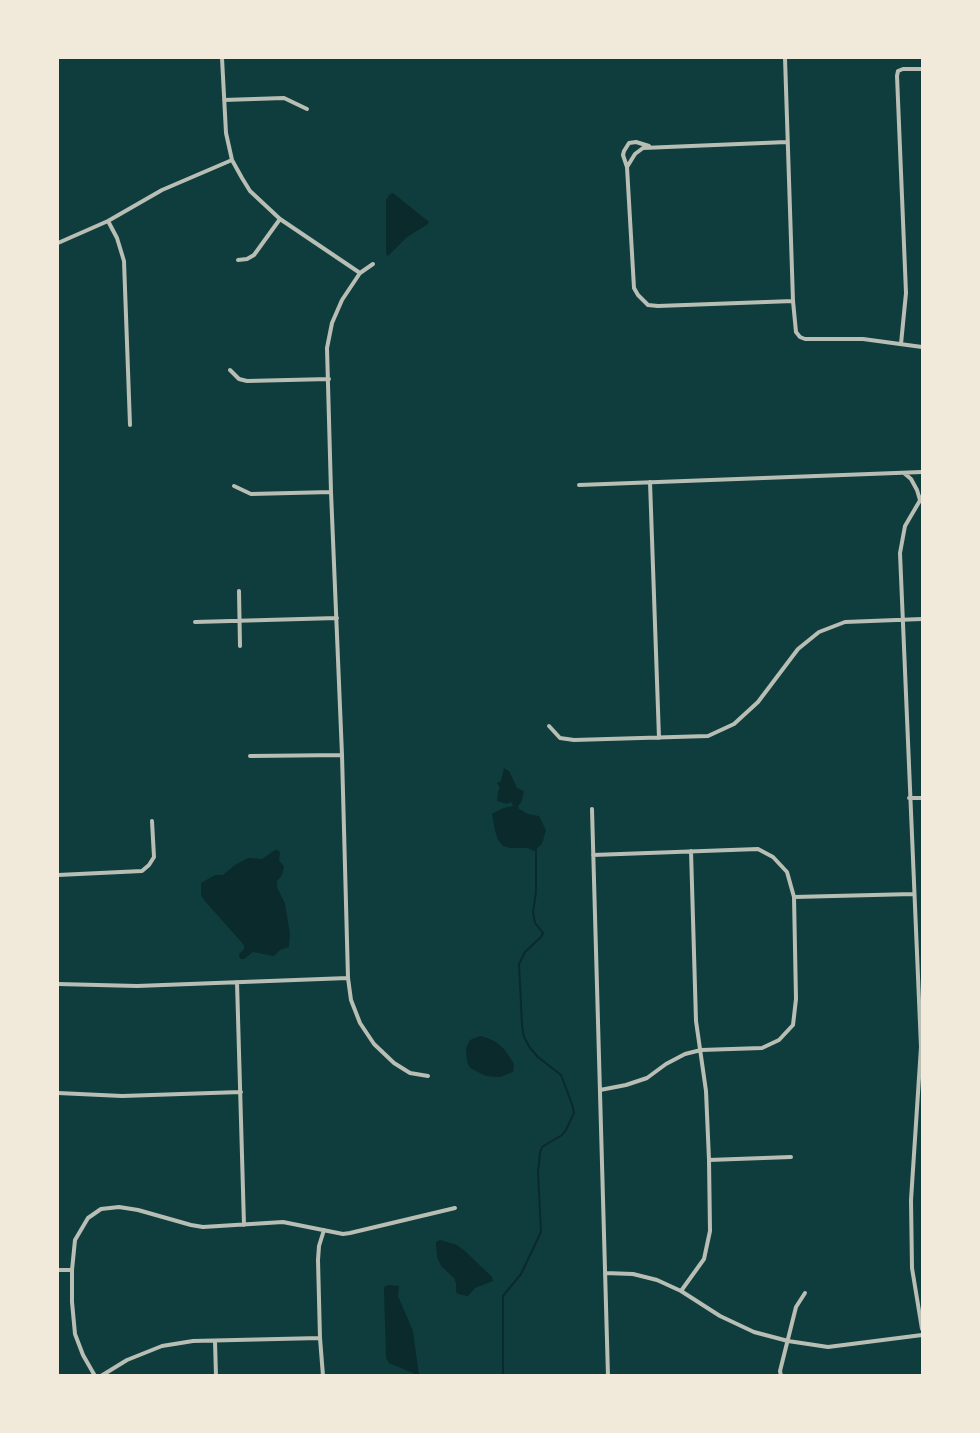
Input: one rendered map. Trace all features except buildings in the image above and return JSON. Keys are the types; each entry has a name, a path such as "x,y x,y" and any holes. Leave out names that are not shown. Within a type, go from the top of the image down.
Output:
{"street":[{"path":"222,58 226,133 232,160 250,191 280,219 360,273"},
{"path":"785,58 793,301 796,332 805,339 863,339 922,347"},
{"path":"901,344 906,293 896,82 898,71 903,69 922,69"},
{"path":"224,100 284,98 307,109"},
{"path":"651,147 640,142 633,142 629,144 623,156 627,167 634,288 638,295 648,305 658,306 793,301"},
{"path":"627,167 635,154 643,148 787,142"},
{"path":"58,244 108,221 162,190 232,160"},
{"path":"238,260 247,259 257,252 280,219"},
{"path":"108,221 117,238 124,261 130,425"},
{"path":"373,264 360,273 342,300 332,323 327,348 348,978 351,1000 360,1023 374,1044 410,1073 428,1076"},
{"path":"230,370 239,378 247,381 329,379"},
{"path":"579,485 922,472"},
{"path":"904,473 911,479 921,498 905,526 900,553 921,1047 911,1200 912,1258 922,1330"},
{"path":"650,482 659,738"},
{"path":"234,486 252,494 331,492"},
{"path":"239,592 240,646"},
{"path":"195,622 336,618"},
{"path":"549,726 560,738 568,740 708,736 734,724 758,702 798,650 819,632 844,622 922,619"},
{"path":"250,756 342,755"},
{"path":"909,798 922,798"},
{"path":"592,809 608,1376"},
{"path":"58,874 142,871 149,866 154,856 152,821"},
{"path":"593,855 758,849 773,857 787,872 794,897 796,999 793,1025 779,1040 762,1048 701,1050 685,1054 666,1064 647,1078 626,1086 600,1090"},
{"path":"681,1291 704,1259 710,1231 706,1092 696,1021 691,851"},
{"path":"794,897 913,894"},
{"path":"58,984 136,986 348,978"},
{"path":"237,982 244,1224"},
{"path":"58,1093 122,1096 241,1092"},
{"path":"709,1160 791,1157"},
{"path":"95,1376 83,1355 75,1334 72,1270 75,1240 88,1218 101,1208 119,1207 138,1210 203,1227 283,1222 343,1234 455,1208"},
{"path":"323,1376 318,1260 319,1246 324,1230"},
{"path":"58,1270 72,1270"},
{"path":"605,1274 633,1274 657,1280 681,1291 720,1316 754,1332 788,1341 828,1347 922,1335"},
{"path":"781,1376 796,1307 805,1293"},
{"path":"101,1376 127,1360 162,1346 194,1341 320,1338"},
{"path":"215,1341 216,1376"}],"water":[{"path":"393,193 429,222 407,237 388,256 386,254 386,200"},
{"path":"504,768 509,771 517,788 524,791 521,803 518,806 519,809 528,814 539,816 546,830 542,844 534,851 528,848 503,846 498,840 492,814 503,808 513,806 511,802 507,804 497,801 500,788 497,783 501,781"},
{"path":"275,850 280,852 279,860 284,867 282,875 277,881 277,887 285,904 290,934 289,947 280,950 274,956 253,952 244,959 240,959 239,954 244,949 244,945 204,900 201,895 201,883 215,875 223,875 235,865 248,858 262,859"},
{"path":"480,1036 496,1042 505,1050 514,1064 513,1072 500,1077 486,1076 470,1068 467,1062 466,1048 470,1040"},
{"path":"440,1240 457,1245 465,1251 492,1277 493,1281 475,1288 468,1296 458,1294 454,1278 441,1266 437,1257 436,1242"},
{"path":"388,1285 399,1286 398,1296 413,1331 419,1375 389,1363 386,1358 384,1289"}],"waterway":[{"path":"503,1376 503,1296 521,1274 541,1232 538,1172 540,1153 542,1147 562,1135 574,1113 561,1075 538,1057 530,1048 524,1037 522,1025 519,964 525,952 543,933 535,923 533,912 536,892 536,850"}]}
